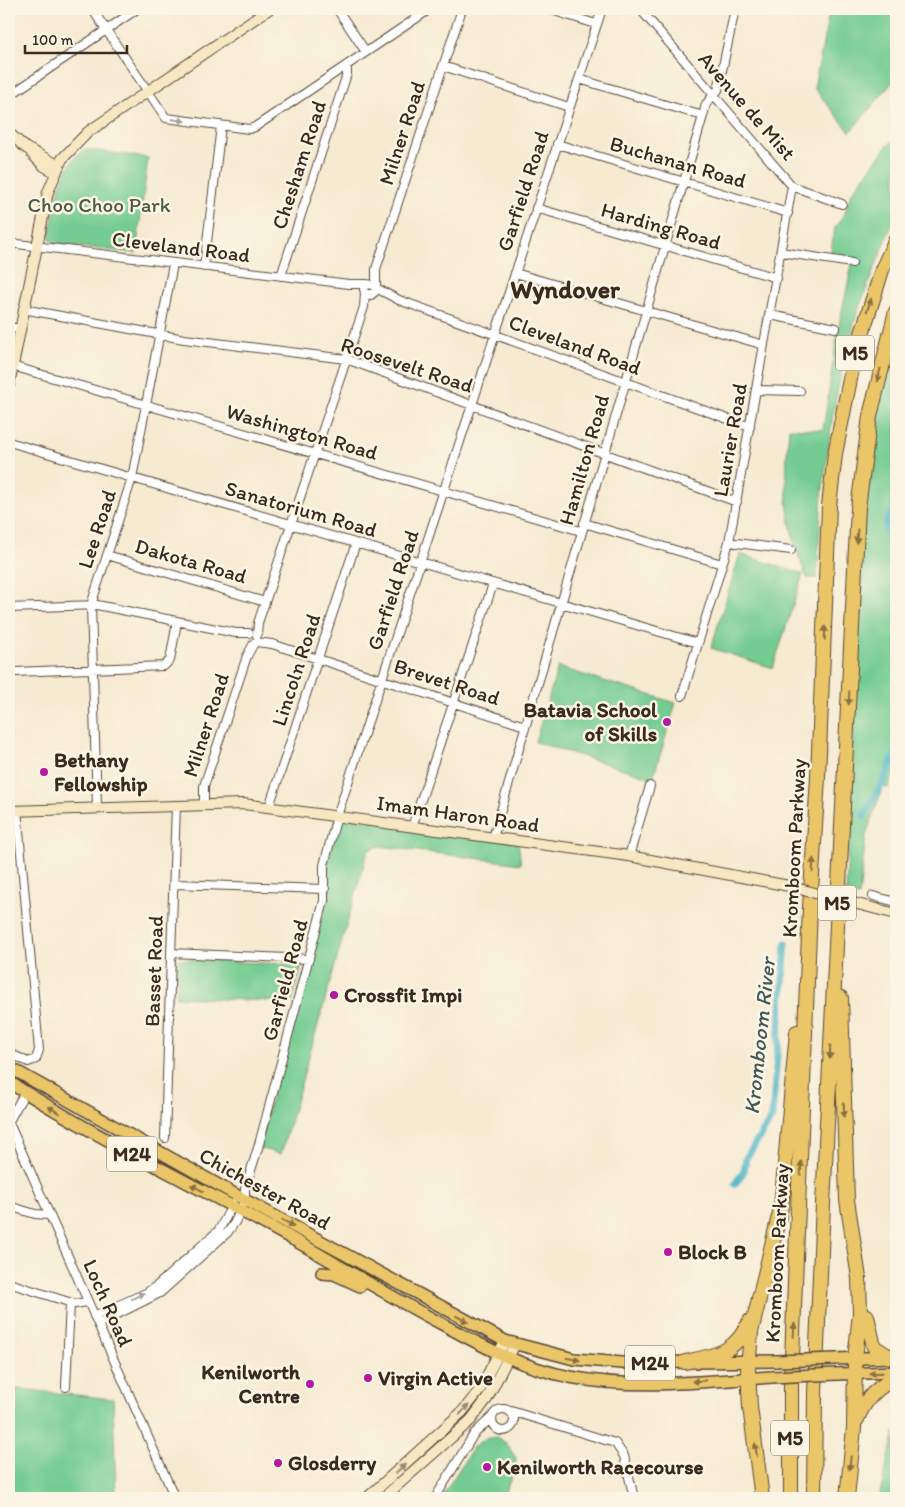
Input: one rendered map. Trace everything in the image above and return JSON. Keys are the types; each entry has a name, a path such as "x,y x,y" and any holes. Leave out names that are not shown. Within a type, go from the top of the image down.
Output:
{"highway":[{"name":"Kromboom Parkway","path":"791,1498 791,1388 810,908 818,777 829,506 835,454 854,359 882,270 896,239"},
{"name":"Kromboom Parkway","path":"814,1498 816,1374 837,903 841,869 858,508 870,416 891,324 896,311"},
{"path":"841,869 841,1005 847,1200 871,1341 878,1350 893,1357"},
{"path":"762,1498 747,1378 748,1361 751,1332 781,1208 801,966 810,908"},
{"path":"847,1498 854,1428 855,1359 860,1328 859,1278"},
{"path":"685,1362 725,1352 734,1345 748,1326 757,1308"},
{"path":"854,1428 867,1399 879,1388 896,1378"}],"main road":[{"name":"Chichester Road","path":"9,1067 510,1343"},
{"name":"Chichester Road","path":"9,1082 152,1165 236,1208 503,1356"},
{"path":"322,1273 334,1274 382,1296 392,1296"},
{"name":"M24","path":"510,1343 574,1359 622,1364 893,1357"},
{"name":"M24","path":"503,1356 570,1377 613,1382 896,1372"}],"street":[{"path":"92,9 168,119 246,129 255,127 430,9"},
{"path":"9,96 137,9"},
{"path":"9,385 14,328 23,309 56,168 83,136 269,9"},
{"path":"337,9 366,52"},
{"name":"Milner Road","path":"204,804 203,790 462,9"},
{"path":"548,9 596,24"},
{"name":"Garfield Road","path":"98,1324 160,1293 228,1232 242,1195 309,959 324,901 324,865 336,816 602,9"},
{"name":"Avenue de Mist","path":"640,9 792,186 842,204"},
{"name":"Hamilton Road","path":"493,838 706,104 718,90 735,9"},
{"name":"Chesham Road","path":"281,276 347,74 347,65"},
{"path":"443,66 570,107"},
{"path":"578,79 703,116"},
{"path":"204,267 221,126"},
{"path":"9,133 26,148 56,168"},
{"name":"Buchanan Road","path":"557,144 788,212"},
{"name":"Laurier Road","path":"682,696 729,542 792,186"},
{"name":"Harding Road","path":"536,208 777,278"},
{"name":"Cleveland Road","path":"9,243 36,248 349,284 370,289 750,427"},
{"path":"781,252 852,264"},
{"name":"Lee Road","path":"97,808 91,606 132,478 173,264"},
{"path":"515,273 764,346"},
{"name":"Roosevelt Road","path":"23,309 159,335 346,359 737,502"},
{"path":"770,315 836,328"},
{"name":"Washington Road","path":"12,366 443,491 722,564"},
{"path":"756,390 800,391"},
{"name":"Sanatorium Road","path":"9,442 698,643"},
{"path":"729,542 792,550"},
{"name":"Lincoln Road","path":"269,807 356,543"},
{"name":"Dakota Road","path":"107,555 266,602"},
{"path":"412,827 493,584"},
{"name":"Brevet Road","path":"9,608 91,606 236,633 524,726"},
{"path":"9,670 15,672 93,670 164,666 170,660 177,622"},
{"path":"629,856 650,786"},
{"name":"Imam Haron Road","path":"13,810 204,804 269,807 629,856 784,885 896,914"},
{"name":"Basset Road","path":"165,1138 176,805"},
{"path":"9,1052 25,1061 33,1060 39,1050 13,810"},
{"path":"174,884 325,889"},
{"path":"873,896 896,902"},
{"path":"171,953 309,959"},
{"name":"Loch Road","path":"25,1092 9,1122 175,1498"},
{"path":"9,1206 35,1214 49,1215"},
{"name":"Garfield Road","path":"94,1316 152,1289 219,1230 236,1208"},
{"path":"9,1283 70,1303 79,1304 87,1302"},
{"path":"66,1388 70,1303"},
{"path":"371,1497 462,1412 479,1391 510,1343"},
{"path":"383,1498 471,1420 487,1399 503,1356"},
{"path":"435,1498 472,1439 498,1410 506,1409 541,1421 610,1440 619,1446 624,1456 634,1498"},
{"path":"511,1411 514,1423"},
{"path":"492,1417 493,1426 500,1432 509,1430 514,1423 522,1420 541,1421"},
{"path":"472,1439 484,1431 496,1429"}],"green space":[{"path":"830,9 896,9 896,78 850,132 814,88"},
{"path":"896,138 896,215 858,310 843,365 833,413 822,494 817,578 807,578 799,558 790,522 786,486 789,428 823,430 838,330 853,260 830,256 835,228 845,213 851,194 886,147"},
{"name":"Choo Choo Park","path":"84,149 148,158 136,253 54,244 49,237 56,201 63,178 75,158"},
{"path":"896,331 896,770 888,788 883,787 866,835 859,896 846,893 863,504 872,433"},
{"path":"740,554 803,574 773,668 711,648"},
{"path":"558,667 676,703 653,778 535,742"},
{"path":"337,816 518,842 521,864 379,846 368,850 281,1154 258,1148 324,901 323,872"},
{"path":"177,959 302,965 292,1002 176,997"},
{"path":"10,1388 113,1399 116,1498 9,1498"},
{"path":"895,1431 896,1498 879,1498"},
{"name":"Kenilworth Racecourse","path":"496,1437 506,1443 516,1458 515,1470 502,1498 441,1498 474,1446 484,1439"}],"waterway":[{"name":"Kromboom River","path":"896,508 890,515 886,527 896,557"},
{"name":"Kromboom River","path":"864,816 882,784 896,752"},
{"name":"Kromboom River","path":"735,1184 744,1171 746,1158 772,1118 786,943"}],"place":[{"name":"Batavia School of Skills","path":"667,722"},
{"name":"Bethany Fellowship","path":"44,772"},
{"name":"Crossfit Impi","path":"334,995"},
{"name":"Block B","path":"668,1252"},
{"name":"Virgin Active","path":"368,1378"},
{"name":"Kenilworth Centre","path":"310,1384"},
{"name":"Glosderry","path":"278,1463"},
{"name":"Kenilworth Racecourse","path":"487,1467"}],"district":[{"name":"Wyndover","path":"565,289"}]}
